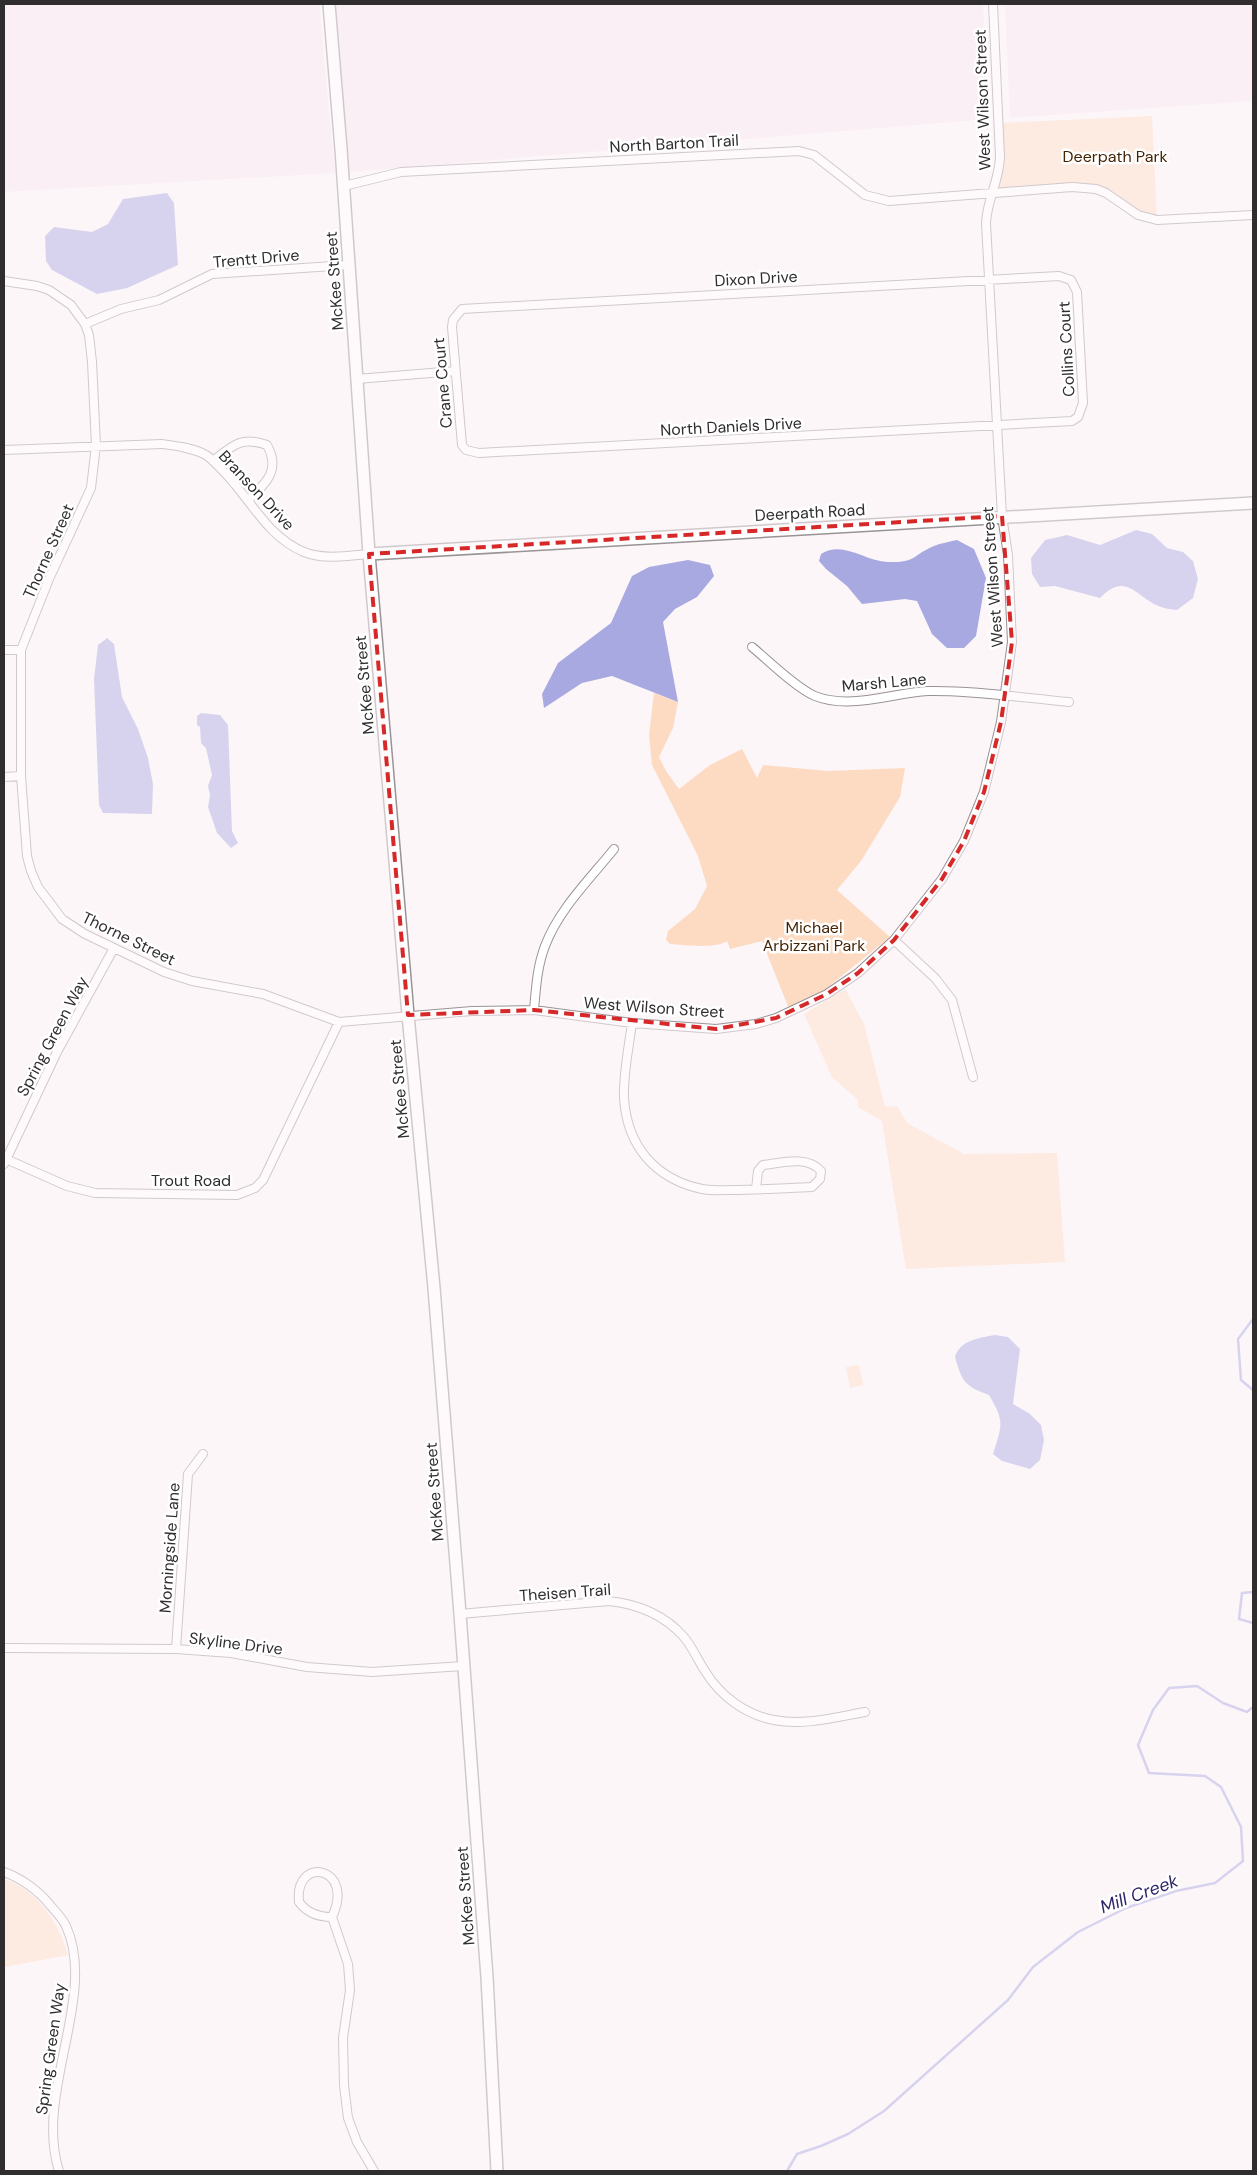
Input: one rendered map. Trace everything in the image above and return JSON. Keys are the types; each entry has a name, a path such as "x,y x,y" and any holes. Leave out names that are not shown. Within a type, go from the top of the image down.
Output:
{"street":[{"name":"McKee Street","path":"329,4 344,186 369,554 408,1015 435,1298 460,1614 487,1977 497,2171"},
{"name":"West Wilson Street","path":"408,1015 472,1010 534,1010 632,1022 716,1029 756,1024 776,1018 827,994 858,973 894,940 942,879 964,841 977,812 992,766 1005,697 1012,642 1008,555 1002,516 986,223 987,207 1000,174 993,4"},
{"name":"North Barton Trail","path":"344,186 401,172 799,151 814,155 856,189 877,199 898,200 993,193 1019,189 1084,187 1106,193 1138,215 1156,220 1253,216"},
{"name":"Trentt Drive","path":"85,324 121,309 159,300 212,274 348,265"},
{"name":"Dixon Drive","path":"457,313 469,308 1059,276"},
{"name":"Collins Court","path":"1059,276 1071,280 1077,292 1083,402 1078,417 1066,422"},
{"path":"4,281 24,283 49,290 70,305 85,324"},
{"name":"Crane Court","path":"457,313 452,327 461,439 466,450"},
{"name":"Thorne Street","path":"85,324 91,346 96,445 91,488 49,579 21,650 21,776 27,856 38,887 62,918 85,934 178,977 263,994 339,1022 408,1015"},
{"path":"357,379 456,371"},
{"name":"North Daniels Drive","path":"466,450 479,453 1066,422"},
{"path":"213,461 234,444 253,440 267,445 273,456 272,472 266,483 248,500"},
{"name":"Branson Drive","path":"4,450 96,445 162,444 183,446 208,456 280,538 305,552 332,556 369,554"},
{"name":"Deerpath Road","path":"369,554 1253,503"},
{"name":"Marsh Lane","path":"752,647 804,689 826,699 860,700 929,691 1069,702"},
{"path":"4,650 21,650"},
{"path":"4,777 21,776"},
{"path":"534,1010 537,974 545,944 562,914 614,849"},
{"path":"894,940 935,978 952,1000 973,1077"},
{"name":"Spring Green Way","path":"5,1161 57,1052 114,948"},
{"name":"Trout Road","path":"5,1161 66,1186 95,1193 224,1196 247,1192 263,1180 339,1022"},
{"path":"632,1022 624,1097 628,1128 641,1152 658,1170 679,1183 704,1190 756,1189 812,1187 820,1179 820,1171 814,1164 804,1161 763,1165 758,1171 756,1189"},
{"name":"Morningside Lane","path":"176,1649 188,1474 203,1454"},
{"name":"Theisen Trail","path":"460,1614 609,1601 625,1603 640,1607 661,1618 682,1635 712,1682 731,1701 754,1714 775,1720 794,1722 865,1712"},
{"name":"Skyline Drive","path":"4,1648 176,1649 231,1653 307,1666 372,1672 463,1666"},
{"name":"Spring Green Way","path":"4,1872 41,1895 66,1925 74,1954 74,1988 53,2110 55,2159 59,2171"},
{"path":"332,1917 318,1916 310,1912 299,1902 299,1886 306,1876 322,1872 336,1884 338,1900 332,1917 348,1964 350,1990 343,2038 344,2085 348,2118 357,2142 374,2171"}],"highlighted area":[{"path":"1002,516 1012,642 1001,722 984,792 964,841 942,879 894,940 858,973 827,994 776,1018 716,1029 534,1010 408,1015 369,554"}],"shaded area":[{"path":"4,4 319,4 335,173 4,192"},
{"path":"336,4 983,4 989,119 349,172"},
{"path":"1005,4 1253,4 1253,101 1010,118"}],"green space":[{"name":"Deerpath Park","path":"1152,116 1157,220 1148,218 1096,189 993,193 1000,174 999,123"},
{"name":"Michael Arbizzani Park","path":"654,693 678,702 673,728 659,757 679,789 710,765 742,749 757,778 763,765 828,771 905,768 900,797 861,861 837,890 890,937 823,991 789,1009 762,941 730,949 727,941 716,945 700,946 670,944 666,940 668,931 695,909 707,886 698,856 652,765 649,735"},
{"path":"845,989 864,1024 885,1107 897,1106 907,1123 964,1154 1057,1153 1065,1262 906,1269 882,1121 858,1107 858,1100 832,1077 804,1014"},
{"path":"859,1365 863,1385 850,1388 846,1367"},
{"path":"4,1879 16,1884 37,1899 59,1930 68,1955 4,1967"}],"water":[{"path":"167,193 174,203 178,265 127,288 97,294 52,270 46,261 45,236 54,227 92,232 108,224 123,199"},
{"path":"1136,530 1152,534 1167,548 1183,552 1193,561 1198,579 1193,598 1177,610 1161,607 1125,586 1118,586 1109,590 1100,598 1055,586 1040,587 1032,574 1031,558 1045,540 1067,535 1100,545"},
{"path":"957,540 974,549 986,578 976,636 964,648 947,648 932,634 917,601 905,599 862,604 847,586 819,561 821,554 837,549 854,552 879,561 904,561 914,558 934,546"},
{"path":"688,560 710,565 714,576 697,597 675,609 663,622 678,702 612,676 582,683 544,708 542,694 558,663 611,623 632,576 649,567"},
{"path":"107,638 114,644 122,697 138,729 148,758 153,784 152,814 103,813 99,805 94,679 98,645"},
{"path":"201,713 220,715 228,725 232,831 238,843 231,848 217,833 208,807 210,795 208,786 212,775 206,748 201,743 200,727 197,725 197,716"},
{"path":"995,1335 1008,1337 1020,1349 1013,1404 1030,1414 1041,1425 1044,1440 1040,1460 1030,1469 1002,1461 993,1454 1000,1430 998,1412 989,1395 974,1389 965,1382 955,1357 957,1351 966,1343"}],"waterway":[{"name":"Mill Creek","path":"1253,1319 1238,1339 1241,1380 1253,1390"},
{"name":"Mill Creek","path":"1253,1592 1242,1593 1239,1619 1253,1623"},
{"name":"Mill Creek","path":"787,2171 797,2154 848,2134 884,2111 1008,2000 1033,1967 1078,1932 1126,1908 1176,1891 1215,1883 1243,1861 1241,1827 1221,1787 1205,1776 1149,1773 1138,1745 1153,1710 1169,1688 1197,1686 1223,1703 1247,1712 1253,1707"}]}
